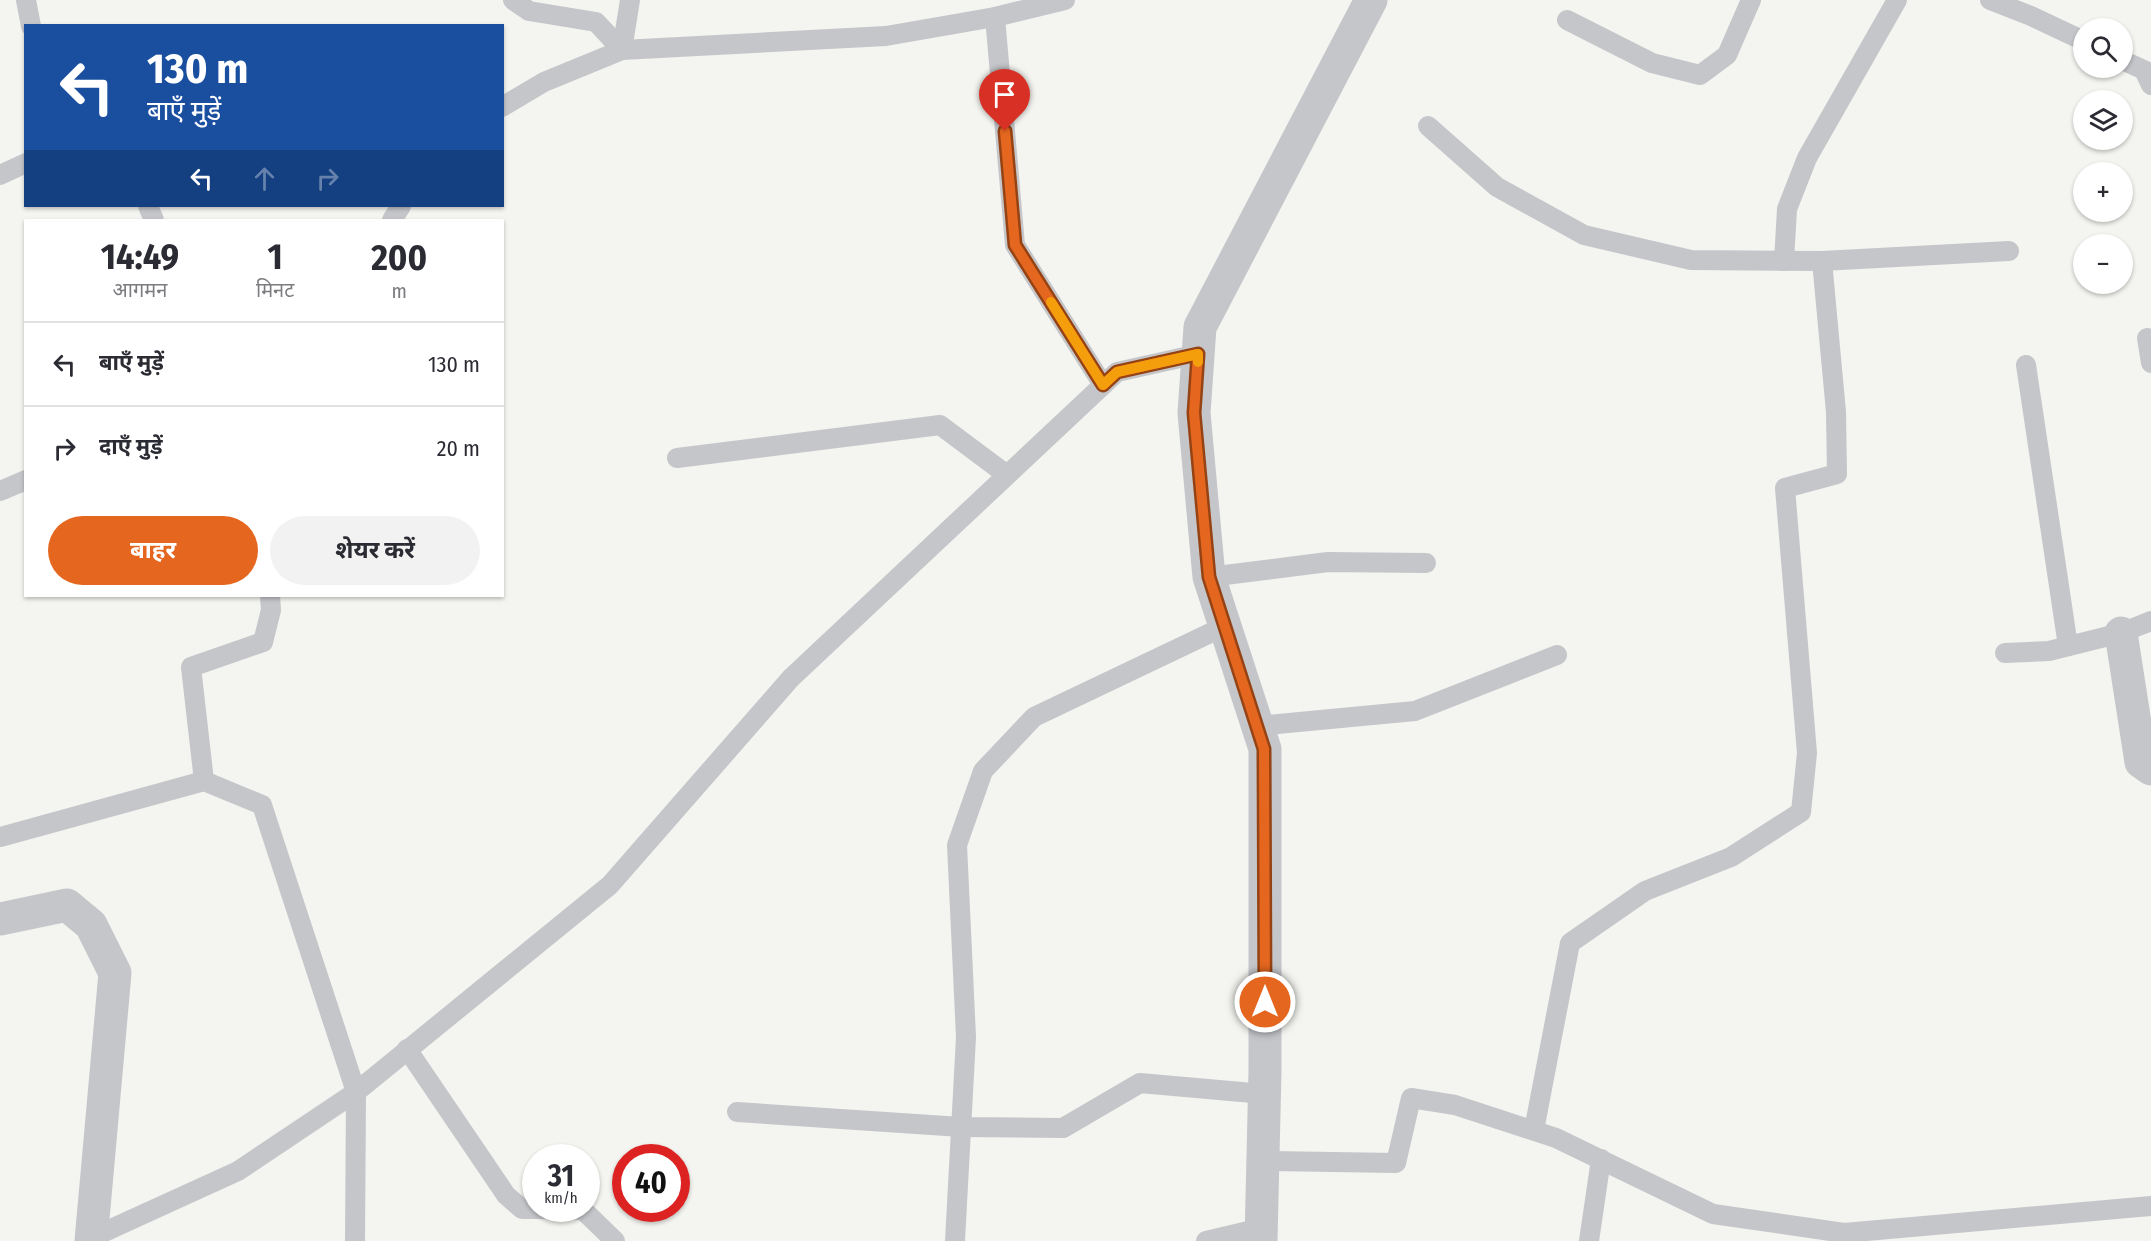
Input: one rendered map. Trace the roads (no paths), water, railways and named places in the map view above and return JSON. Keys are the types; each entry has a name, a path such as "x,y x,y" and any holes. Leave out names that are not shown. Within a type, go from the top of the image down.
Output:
{"street":[{"path":"1261,1235 1264,1094 1264,749 1209,577 1194,413 1200,327 1371,0"},
{"path":"2121,633 2141,762 2151,769"},
{"path":"0,919 68,905 91,925 115,974 91,1239"}],"lane":[{"path":"26,0 31,24"},
{"path":"513,0 529,11 596,22 622,50"},
{"path":"622,50 630,0"},
{"path":"504,106 544,82 622,50 886,36 994,17 1065,0"},
{"path":"1567,20 1652,63 1700,75 1727,55 1751,0"},
{"path":"1784,261 1788,209 1807,158 1897,0"},
{"path":"1990,0 2073,36"},
{"path":"994,17 1015,245 1103,385"},
{"path":"2133,65 2144,70 2151,85"},
{"path":"1428,126 1497,187 1584,235 1691,260 1822,261 2009,250"},
{"path":"0,175 24,163"},
{"path":"1534,1130 1569,943 1645,891 1731,857 1801,812 1807,753 1785,488 1838,474 1836,412 1822,261"},
{"path":"2147,338 2151,363"},
{"path":"91,1239 238,1171 356,1092 610,885 791,678 1117,372 1198,354"},
{"path":"2026,365 2068,646"},
{"path":"677,458 940,425 1007,475"},
{"path":"0,491 24,481"},
{"path":"1209,577 1328,562 1426,563"},
{"path":"204,781 191,667 262,642 271,610 270,597"},
{"path":"2005,653 2049,651 2121,633 2151,621"},
{"path":"955,1241 966,1037 957,845 983,771 1034,717 1225,626"},
{"path":"1257,726 1415,711 1557,655"},
{"path":"0,837 204,781 262,805 356,1092 355,1241"},
{"path":"407,1049 506,1195 522,1209"},
{"path":"736,1112 961,1127 1063,1128 1140,1083 1264,1094"},
{"path":"1263,1161 1396,1163 1411,1098 1455,1105 1534,1130 1601,1159 1713,1214 1781,1232 1844,1233 2151,1206"},
{"path":"1589,1241 1601,1159"},
{"path":"595,1222 615,1241"},
{"path":"1206,1241 1261,1235"}]}
